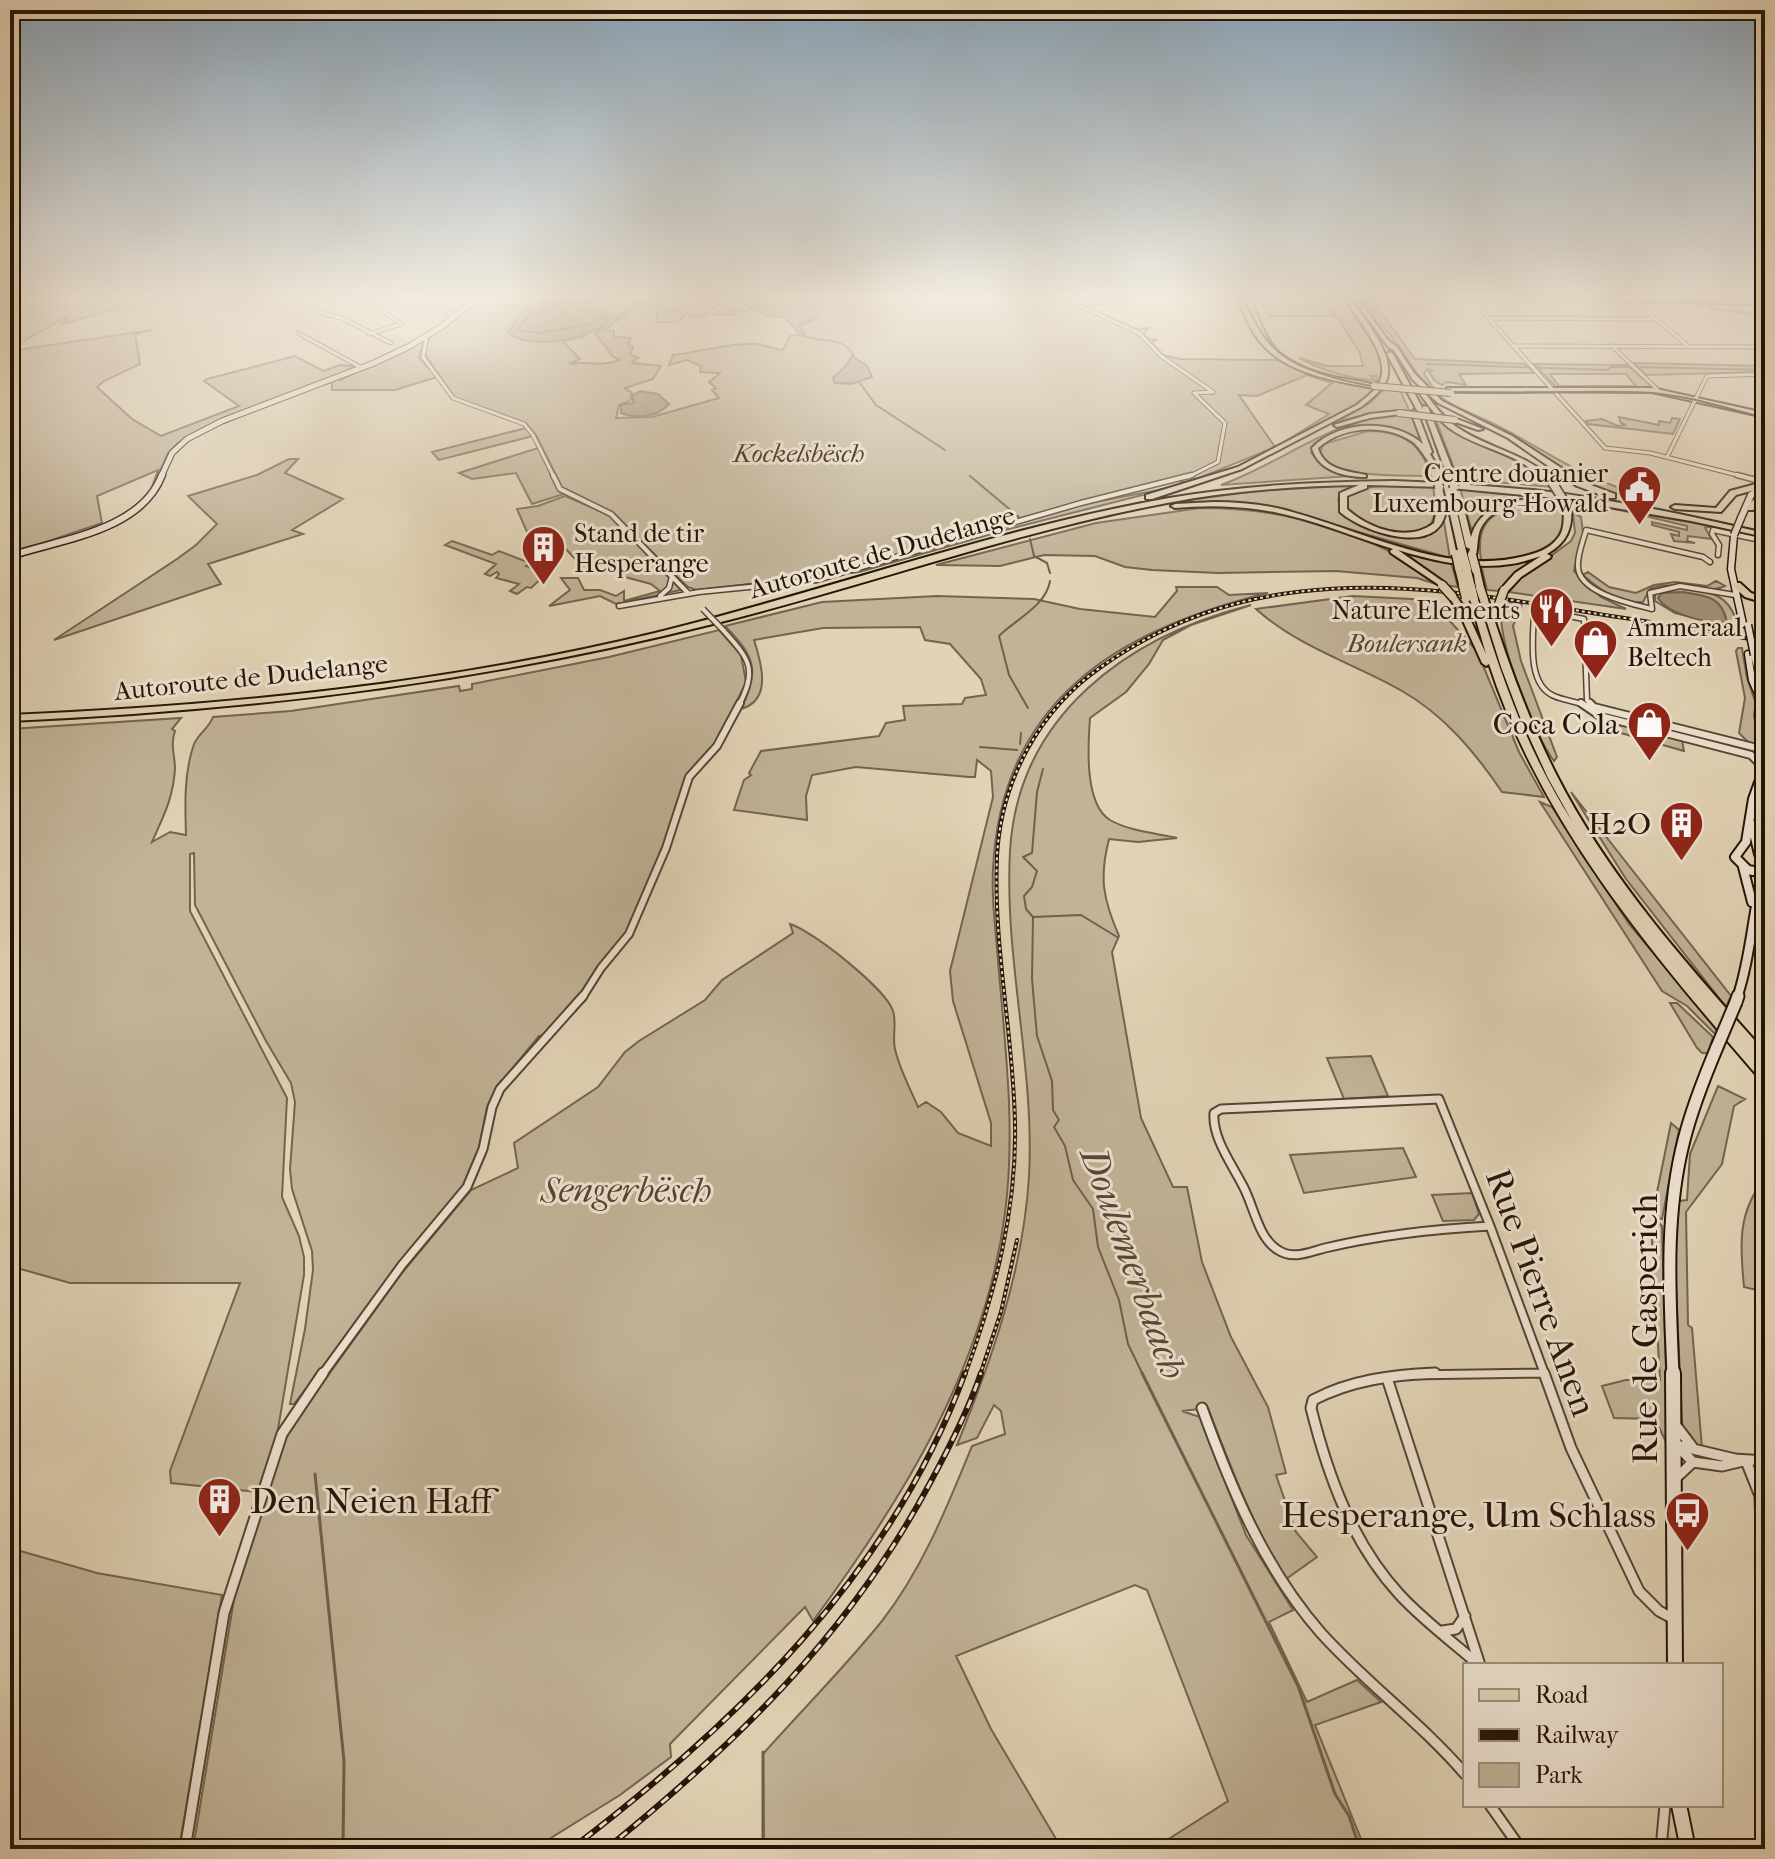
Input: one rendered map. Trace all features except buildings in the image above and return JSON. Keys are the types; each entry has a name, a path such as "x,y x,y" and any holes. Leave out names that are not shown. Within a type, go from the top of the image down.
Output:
{"highway":[{"path":"1098,512 1234,470 1323,426 1378,393 1382,386"},
{"path":"1404,386 1434,466"},
{"path":"1389,480 1348,491 1341,499 1343,510 1357,522 1374,530 1414,534 1433,529 1439,524 1446,482 1407,386"},
{"path":"1412,386 1428,413 1474,599 1498,677 1531,754"},
{"path":"1419,386 1433,409 1450,428 1528,464 1554,485 1684,509 1765,533"},
{"path":"1424,386 1440,402 1510,437 1580,484 1616,497"},
{"path":"1143,502 1218,484 1345,422 1399,413 1455,420 1501,439 1537,464 1568,507 1573,524 1564,544 1518,575 1504,590 1496,618 1502,658"},
{"path":"1389,480 1336,470 1318,459 1315,448 1324,440 1356,430 1388,430 1418,443 1446,482"},
{"name":"Autoroute de Dudelange","path":"10,716 257,697 423,676 543,655 720,616 1098,512 1262,484 1389,480 1554,485 1765,533"},
{"name":"Autoroute de Dudelange","path":"10,716 158,711 298,697 521,664 728,618 1050,527 1146,505 1234,490 1389,480 1491,487 1642,508 1765,533"},
{"path":"1684,509 1718,510 1733,493 1764,486"},
{"path":"1750,508 1764,486"},
{"path":"1464,555 1481,522 1495,511 1510,505 1558,500 1642,508"},
{"path":"1443,501 1464,555 1481,650"},
{"path":"1050,527 1171,507 1223,504 1276,510 1448,559 1489,563 1520,560 1545,552 1562,540 1568,524 1568,507"},
{"path":"1370,537 1407,558 1452,596 1481,650 1513,725 1564,815 1626,906 1694,994 1765,1076"},
{"path":"1734,584 1748,595 1765,602"},
{"path":"1474,599 1502,658 1537,746 1592,842 1680,961 1765,1061"},
{"path":"1738,600 1765,602"}],"main road":[{"path":"10,556 139,509 153,495 170,452 189,437 272,400 319,386"},
{"path":"1393,386 1450,391 1659,391 1765,418"},
{"path":"1555,392 1648,395 1695,401"},
{"path":"1764,486 1751,495 1729,559 1751,654 1765,695"},
{"path":"1743,519 1750,508"},
{"path":"1751,654 1752,680 1765,710 1761,716 1765,723"},
{"path":"1762,855 1740,850 1746,842 1753,799 1765,767"},
{"path":"1750,817 1762,855"},
{"name":"Rue de Gasperich","path":"1740,850 1735,857 1743,867 1753,909"},
{"path":"1743,867 1764,873"},
{"name":"Rue de Gasperich","path":"1675,1663 1676,1445 1669,1262 1672,1192 1685,1128 1736,1002 1748,962 1753,909 1764,873"},
{"path":"1679,1807 1688,1849"}],"street":[{"path":"444,386 453,398 524,424 533,435 560,489 611,514 688,594"},
{"path":"619,606 657,598 817,580 1081,503 1183,480 1218,462 1225,423 1194,393 1212,390 1206,386"},
{"path":"1549,386 1607,449 1667,457 1764,486"},
{"path":"1654,386 1659,391"},
{"path":"1667,457 1703,386"},
{"path":"1650,593 1652,609 1606,595 1580,575 1578,568 1586,530 1682,552 1703,557 1710,562 1682,552"},
{"path":"1718,555 1719,545 1712,534 1713,530 1765,533"},
{"path":"657,598 669,588 672,576"},
{"path":"1633,604 1646,602 1650,593 1669,586 1722,590 1734,584"},
{"path":"1701,590 1738,600"},
{"path":"1701,590 1738,600"},
{"path":"1600,713 1587,700 1584,619 1535,608 1533,662 1543,689 1553,696 1581,703 1600,713 1726,749 1765,750"},
{"path":"185,1849 224,1613 282,1434 296,1410 402,1265 467,1187 483,1149 492,1107 500,1089 534,1048 579,1003 601,968 629,934 666,848 689,777 717,746 747,689 750,668 746,655 703,609"},
{"path":"1667,730 1726,741 1756,758 1765,767"},
{"path":"1726,741 1726,749"},
{"name":"Rue Pierre Anen","path":"1490,1226 1430,1229 1383,1236 1293,1256 1280,1252 1267,1242 1248,1195 1213,1126 1214,1113 1221,1109 1439,1099 1490,1226 1571,1448 1639,1591 1659,1611 1676,1620"},
{"path":"1478,1663 1392,1587 1363,1546 1337,1495 1311,1408 1313,1400 1329,1391 1387,1378 1479,1370 1543,1373"},
{"path":"1387,1378 1479,1663"},
{"path":"1202,1408 1235,1497 1264,1557 1281,1583 1321,1634 1426,1732 1463,1772"},
{"path":"1675,1422 1693,1448"},
{"path":"1676,1445 1746,1461 1757,1481 1765,1652"},
{"path":"1676,1445 1693,1462 1722,1466 1765,1461"},
{"path":"1676,1479 1680,1471 1693,1462"},
{"path":"1442,1631 1456,1629 1465,1616"},
{"path":"1491,1807 1521,1849"},
{"path":"1661,1849 1665,1807"}],"green space":[{"path":"10,386 98,386 132,419 161,436 239,406 211,386 317,386 300,390 178,443 168,453 148,498 158,470 97,496 102,523 10,554"},
{"path":"332,386 409,386 395,390 332,390"},
{"name":"Kockelsbësch","path":"447,386 632,386 625,388 632,393 630,401 619,405 616,418 652,417 719,398 712,390 716,388 713,386 1281,386 1257,396 1239,395 1275,447 1187,483 1174,480 1080,501 979,532 973,528 969,531 973,535 1079,505 1174,487 1009,529 859,572 696,590 688,587 614,513 563,489 536,435 526,423 455,398"},
{"path":"1329,386 1379,388 1350,408 1286,441 1329,414 1306,405"},
{"path":"1425,386 1432,386 1430,387 1437,394 1463,410 1617,487 1618,494 1583,483 1520,440 1441,400"},
{"path":"1555,386 1651,386 1654,388 1556,387"},
{"path":"1385,388 1400,390 1409,410 1337,421 1370,403"},
{"path":"1411,415 1423,445 1399,432 1369,428 1339,432 1314,444 1311,453 1326,468 1351,476 1221,485 1360,421"},
{"path":"1435,417 1463,437 1526,466 1553,487 1458,479"},
{"path":"1619,417 1659,425 1659,421 1670,423 1672,418 1680,419 1673,434 1588,424 1586,421 1602,419 1618,426 1626,425 1621,423"},
{"path":"526,428 533,435 439,460 432,452"},
{"path":"1368,431 1391,433 1408,441 1422,455 1431,476 1353,472 1327,461 1320,452 1324,444"},
{"path":"538,448 558,489 564,494 532,504 516,473 472,479 459,473"},
{"path":"289,459 298,459 285,473 343,499 292,530 303,534 208,564 221,584 54,640 177,559 217,524 188,496 257,475"},
{"path":"1358,485 1344,490 1338,499 1343,512 1353,522 1368,529 1402,535 1434,529 1444,522 1450,558 1284,511 1181,501 1279,488"},
{"path":"1433,486 1436,509 1431,525 1409,532 1384,530 1362,521 1345,505 1347,496 1364,488"},
{"path":"1460,488 1560,499 1501,507 1471,528"},
{"path":"565,496 609,515 681,590 616,604 600,596 549,606 570,590 561,578 578,578 584,590 600,590 616,596 624,591 624,601 660,591 651,584 625,577 602,559 582,566 558,541 537,547 544,563 541,564 517,509 538,506"},
{"path":"1539,502 1561,502 1565,519 1562,532 1554,542 1527,555 1481,560 1482,533 1493,517 1512,508"},
{"path":"1572,502 1611,509 1585,507 1577,515 1581,517 1583,533 1574,571 1601,597 1626,609 1509,592 1521,578 1571,541 1575,533"},
{"path":"1200,508 1263,512 1326,526 1386,550 1439,585 1417,578 1336,571 1218,573 1152,570 1125,567 1095,556 1044,555 1000,566 936,565 1096,523"},
{"path":"1623,511 1713,526 1705,528 1712,539 1688,536 1687,541 1695,543 1674,541 1671,534 1679,536 1679,532 1652,525 1652,522 1687,530 1687,526"},
{"path":"452,541 492,555 499,551 530,563 526,566 546,574 531,588 527,587 517,594 510,591 519,584 496,578 497,572 490,576 485,574 496,564 445,545"},
{"path":"1391,547 1451,562 1458,587 1445,585"},
{"path":"1534,560 1515,572 1499,591 1487,590 1481,565 1509,565"},
{"path":"1588,572 1609,587 1636,593 1654,585 1675,582 1707,586 1716,581 1725,586 1707,590 1659,586 1650,589 1643,602 1634,602 1603,591 1583,575"},
{"name":"Sengerbësch","path":"1176,587 1217,587 1229,595 1268,593 1214,608 1163,628 1118,652 1078,681 1044,717 1018,760 1001,810 993,869 1010,1150 1005,1213 995,1270 959,1378 935,1429 878,1527 813,1621 805,1607 670,1744 671,1757 620,1795 533,1849 193,1849 236,1587 288,1431 402,1273 471,1190 518,1168 514,1143 598,1087 625,1052 639,1041 705,1000 722,980 793,933 790,924 815,937 848,962 888,1001 894,1016 897,1056 918,1107 926,1102 941,1112 958,1133 991,1146 991,1123 953,1001 950,971 993,797 991,771 977,760 975,777 856,767 812,775 806,796 807,820 734,810 744,780 751,775 749,773 761,751 879,736 886,723 905,720 903,706 962,704 965,698 986,695 981,679 950,644 925,640 920,627 823,628 754,640 761,669 761,689 758,698 741,709 751,684 751,664 743,646 725,626 822,602 937,596 1034,599 1080,609 1155,617 1177,591"},
{"path":"1677,588 1717,596 1730,607 1738,628 1675,613 1655,601 1655,592"},
{"name":"Boulersank","path":"1353,596 1431,600 1477,651 1519,752 1544,797 1502,792 1458,736 1432,711 1402,691 1290,634 1256,609"},
{"path":"1502,601 1522,604 1513,626 1521,661 1557,757 1554,761 1526,707 1509,660 1501,617"},
{"path":"1189,626 1163,640 1149,664 1126,692 1090,718 1090,773 1096,801 1102,812 1125,827 1177,838 1138,842 1109,839 1104,888 1119,936 1112,952 1141,1118 1173,1187 1187,1187 1202,1262 1231,1337 1268,1407 1286,1473 1276,1475 1296,1532 1317,1557 1286,1579 1252,1517 1208,1408 1182,1411 1200,1417 1246,1535 1293,1610 1269,1622 1307,1702 1357,1680 1381,1702 1315,1725 1365,1849 1153,1849 1228,1801 1147,1590 1135,1585 956,1656 991,1729 1062,1849 764,1849 763,1754 853,1655 897,1601 933,1536 972,1446 1005,1434 1001,1411 994,1405 977,1438 957,1445 1004,1314 1026,1212 1030,1136 1028,1095 1009,892 1010,851 1018,802 1034,759 1058,721 1088,688 1123,660"},
{"path":"719,630 741,655 746,682 712,752 689,777 666,848 629,934 579,1003 547,1035 539,1036 496,1088 487,1107 479,1148 464,1185 294,1404 290,1404 313,1270 312,1251 292,1189 290,1169 295,1102 291,1083 195,905 194,853 190,854 190,911 287,1098 282,1197 299,1236 304,1275 277,1435 258,1492 171,1483 170,1471 240,1283 70,1283 10,1266 10,729 181,718 172,729 175,731 175,769 172,790 152,842 170,832 186,835 190,758 195,743 213,717 291,711 459,686 460,691 472,689 472,684 609,657"},
{"path":"1738,648 1742,648 1747,678 1756,704 1754,719 1765,731 1763,745 1750,744 1739,733 1745,698"},
{"path":"1616,723 1682,740 1684,751 1600,727"},
{"path":"1571,792 1731,996 1726,1007 1626,879"},
{"path":"1540,802 1552,807 1629,924 1717,1029 1715,1034 1687,1006 1662,991"},
{"path":"1670,1003 1677,1003 1713,1037 1708,1053 1702,1053 1697,1048"},
{"path":"1371,1056 1388,1096 1344,1099 1327,1058"},
{"path":"1718,1086 1745,1099 1734,1106 1722,1164 1686,1212 1688,1325 1692,1328 1702,1448 1684,1434 1682,1421 1674,1238 1679,1201 1687,1200 1690,1154"},
{"path":"1671,1123 1679,1130 1662,1219 1652,1217"},
{"path":"1403,1148 1416,1177 1304,1193 1290,1155"},
{"path":"1765,1179 1765,1292 1744,1287 1742,1230 1749,1204"},
{"path":"1472,1193 1479,1214 1474,1220 1443,1221 1432,1195"},
{"path":"1657,1220 1662,1226 1668,1446 1655,1419 1614,1418 1602,1386 1626,1380 1660,1380 1651,1223"},
{"path":"10,1548 97,1573 222,1595 179,1849 10,1849"}],"water":[{"path":"640,391 658,394 669,404 659,412 646,416 621,413 621,405 634,403 632,396"},
{"path":"1683,592 1706,596 1717,602 1727,622 1690,617 1671,609 1658,598 1662,593"}],"waterway":[{"path":"862,386 876,405 945,450"},
{"name":"Doulemerbaach","path":"970,476 1020,518"},
{"name":"Doulemerbaach","path":"1030,539 1034,556 1047,563 1050,573"},
{"name":"Doulemerbaach","path":"1028,708 1009,675 999,636 1037,605 1050,581"},
{"name":"Doulemerbaach","path":"1020,744 1021,733"},
{"name":"Doulemerbaach","path":"980,747 1017,750"},
{"name":"Doulemerbaach","path":"1033,917 1026,909 1024,896 1032,887 1037,871 1023,857 1032,853 1037,792 1043,769"},
{"path":"1033,917 1081,915 1117,937"},
{"name":"Doulemerbaach","path":"1033,917 1032,979 1037,1036 1052,1081 1053,1110 1059,1120 1054,1127 1065,1146 1073,1180 1093,1209 1098,1247 1119,1300 1128,1344 1143,1375"},
{"name":"Doulemerbaach","path":"1142,1373 1298,1686 1335,1794 1349,1816 1360,1849"},
{"path":"315,1474 344,1761 343,1849"},
{"path":"763,1752 763,1849"}],"tram line":[{"path":"1377,386 1462,393 1652,393 1695,400 1765,418"}],"railway":[{"path":"965,1375 995,1282 1008,1219 1015,1155 1013,1089 998,923 997,856 1000,828 1006,801 1027,750 1059,704 1079,684 1157,633 1215,610 1273,595 1333,589 1393,588 1454,593 1765,642"},
{"path":"980,1375 1001,1312 1017,1240"},
{"path":"571,1849 693,1749 750,1696 803,1639 852,1578 896,1514 934,1446 965,1373"},
{"path":"606,1849 745,1726 827,1637 864,1589 930,1483 981,1373"}],"place":[{"name":"Centre douanier Luxembourg-Howald","path":"1639,527"},
{"name":"Stand de tir Hesperange","path":"543,587"},
{"name":"Nature Elements","path":"1551,649"},
{"name":"Ammeraal Beltech","path":"1596,681"},
{"name":"Coca Cola","path":"1650,763"},
{"name":"H2O","path":"1682,863"},
{"name":"Den Neien Haff","path":"219,1539"},
{"name":"Hesperange, Um Schlass","path":"1687,1553"}]}
